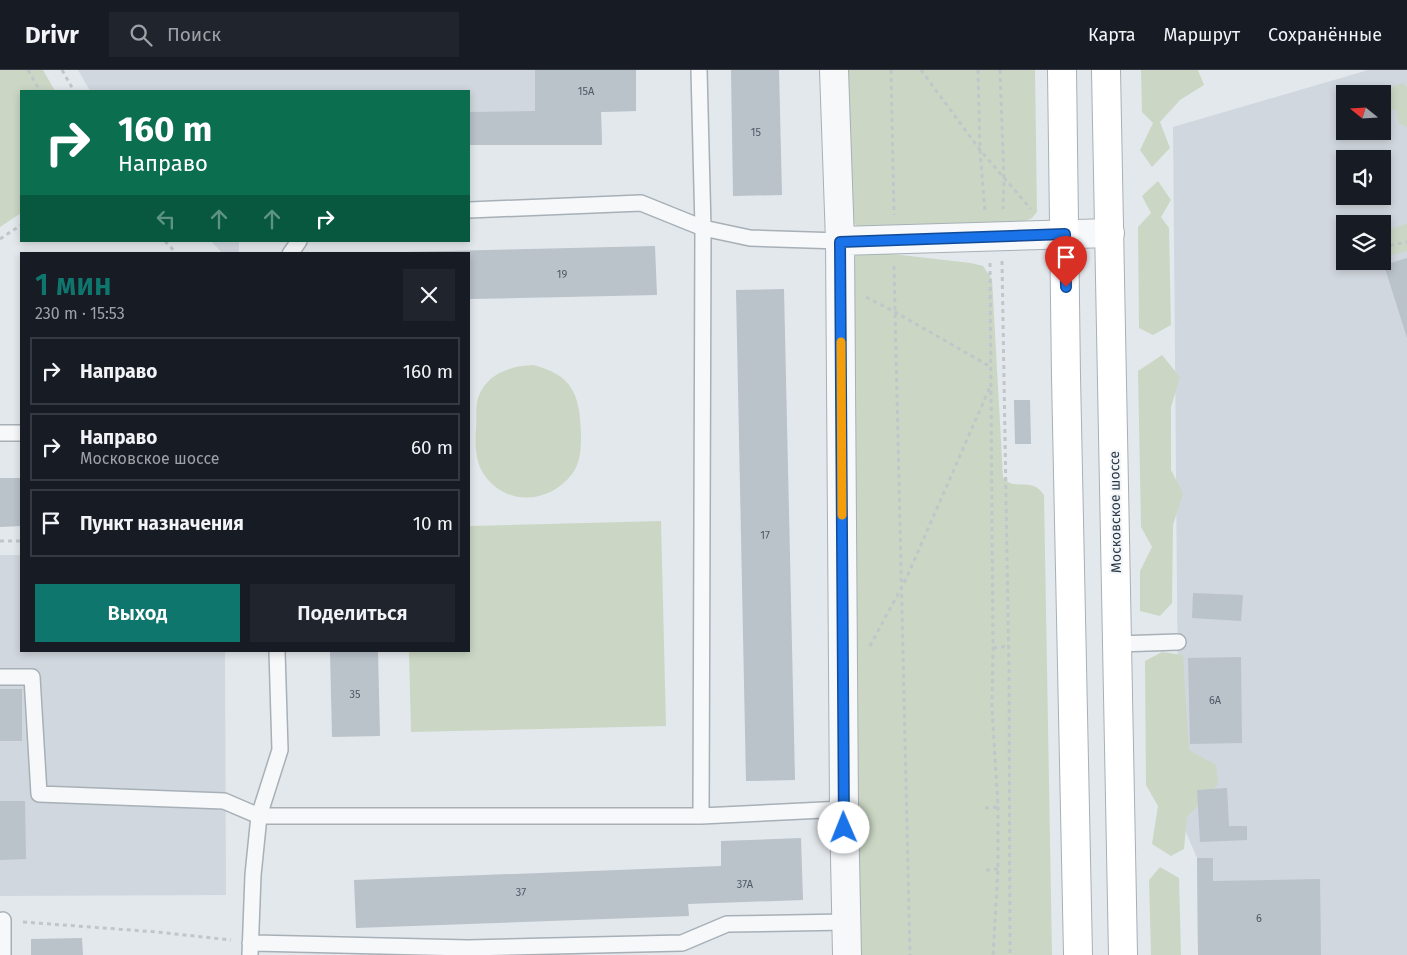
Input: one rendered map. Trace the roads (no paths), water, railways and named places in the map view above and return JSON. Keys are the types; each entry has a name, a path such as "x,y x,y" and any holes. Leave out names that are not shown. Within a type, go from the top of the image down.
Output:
{"main road":[{"path":"1062,70 1066,376 1078,955"},
{"name":"Московское шоссе","path":"1106,70 1123,955"}],"street":[{"path":"834,70 840,242 844,809 847,955"},
{"path":"840,242 1110,233"}],"lane":[{"path":"699,70 703,228 701,816"},
{"path":"470,210 641,203 703,228 750,238 840,242"},
{"path":"292,252 299,242"},
{"path":"0,432 20,433"},
{"path":"1118,644 1178,642"},
{"path":"277,652 280,750 259,816 253,875 250,949 468,948 682,943 727,924 846,922"},
{"path":"0,677 32,676 39,794 224,801 259,816 701,816 844,809"},
{"path":"3,920 3,955"}]}
